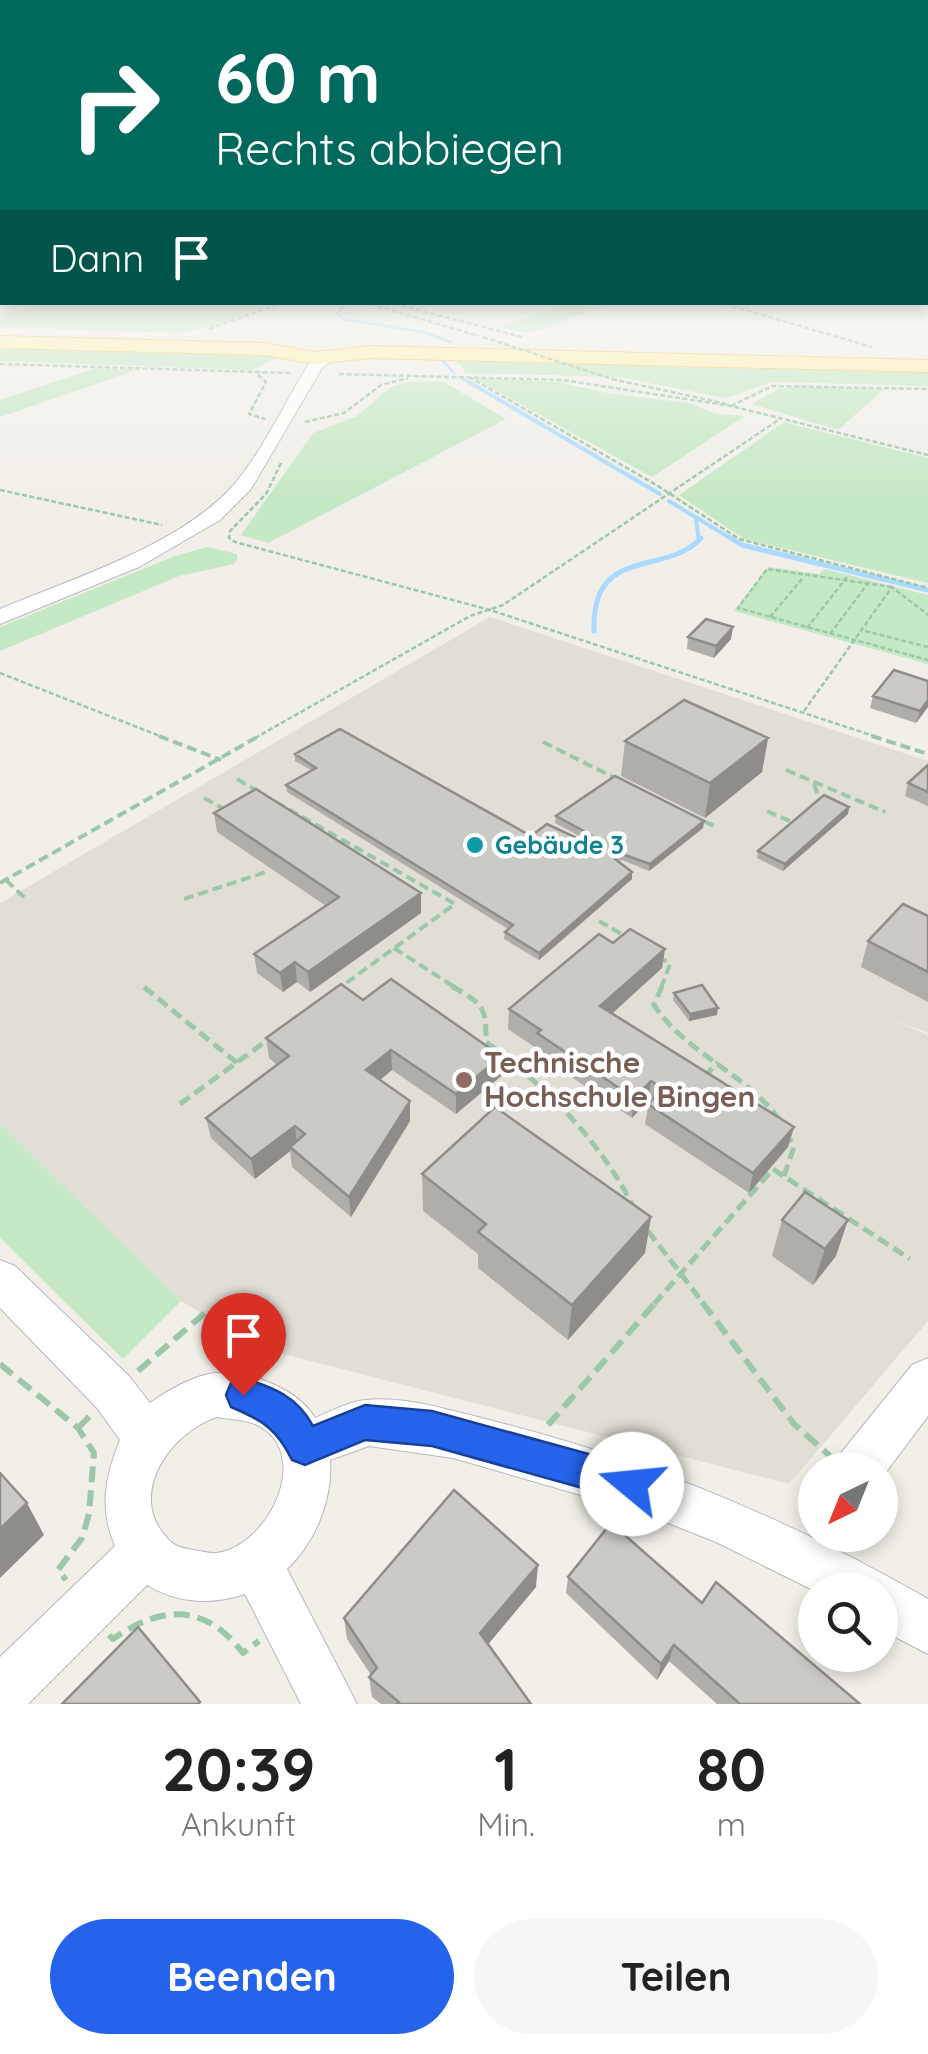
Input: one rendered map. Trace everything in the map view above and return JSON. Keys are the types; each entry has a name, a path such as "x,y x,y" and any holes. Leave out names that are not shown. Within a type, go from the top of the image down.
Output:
{"main road":[{"path":"45,341 338,352 928,363"}],"street":[{"path":"290,421 300,365 293,349"},
{"path":"0,617 151,552 214,516 242,489 290,421 316,365 338,352"},
{"path":"0,1278 113,1392 148,1439"},
{"path":"859,1452 928,1380"},
{"path":"217,1395 243,1395 270,1404 292,1422 305,1447 309,1472 306,1498 296,1523 279,1546 257,1564 226,1576 195,1578 167,1570 145,1552 131,1526 127,1496 133,1466 148,1439 168,1418 192,1403 217,1395"},
{"path":"305,1447 365,1423 432,1429 666,1494 798,1541"},
{"path":"0,1694 145,1552"},
{"path":"822,1552 844,1572"},
{"path":"257,1564 330,1704"},
{"path":"898,1610 928,1628"}],"path":[{"path":"494,341 612,379 714,399 731,406 772,386 928,389"},
{"path":"850,341 872,347"},
{"path":"0,364 254,373 266,382 249,414 290,421 344,413 381,385 398,379 546,378 731,406 928,455"},
{"path":"467,376 672,495 725,532 753,544 928,588"},
{"path":"26,899 3,882 470,616 503,605 780,419"},
{"path":"290,421 266,494 235,523 229,538 490,610 928,754"},
{"path":"0,490 173,527 161,534"},
{"path":"928,615 892,587 847,577 767,570 738,608 928,660"},
{"path":"770,617 804,576"},
{"path":"807,628 847,577"},
{"path":"830,634 869,582"},
{"path":"804,712 892,587"},
{"path":"862,631 928,647"},
{"path":"0,673 221,760"},
{"path":"543,742 621,780"},
{"path":"786,770 884,812"},
{"path":"237,780 455,904 332,994"},
{"path":"808,811 822,799 812,781"},
{"path":"204,798 226,810"},
{"path":"767,811 794,824"},
{"path":"686,812 718,828"},
{"path":"184,899 266,872"},
{"path":"599,921 634,941"},
{"path":"394,948 482,1005 486,1012 486,1042 531,1075 579,1126 618,1173 639,1219 794,1424 830,1452"},
{"path":"658,956 670,964 654,1005 666,1027 747,1080 774,1110 794,1146 784,1176"},
{"path":"144,987 237,1063"},
{"path":"180,1104 284,1028"},
{"path":"701,1080 718,1062"},
{"path":"524,1452 773,1169 910,1259"},
{"path":"78,1428 113,1392 206,1312"},
{"path":"0,1364 78,1428 94,1452 89,1514 82,1538 58,1570 112,1639 148,1616 180,1615 219,1628 243,1653 288,1621"}],"shaded area":[{"name":"Technische Hochschule Bingen","path":"490,617 928,761 928,1033 892,1020 928,1035 928,1321 816,1452 798,1452 798,1473 789,1484 260,1348 181,1301 0,1124 0,903"}],"green space":[{"path":"0,348 258,353 276,358 252,370 0,361"},
{"path":"455,359 928,373 928,386 772,382 725,398 619,377 466,373"},
{"path":"96,368 137,370 0,417 0,400"},
{"path":"473,378 557,382 612,394 689,403 716,414 745,416 652,477"},
{"path":"408,382 444,382 506,419 268,543 241,535 313,433 357,416 391,387"},
{"path":"778,389 884,389 838,430 752,404"},
{"path":"784,422 928,458 928,583 744,539 679,495"},
{"path":"207,547 237,554 237,559 234,564 179,576 0,651 0,627 175,556"},
{"path":"768,567 819,574 825,569 928,595 928,664 734,611"},
{"path":"0,1124 181,1301 123,1359 0,1238"}],"building":[{"path":"706,619 733,627 716,646 688,637"},
{"path":"894,670 928,681 928,700 920,711 873,696"},
{"path":"684,700 768,738 710,783 625,741"},
{"name":"Gebäude 3","path":"340,729 531,836 547,824 583,841 591,835 556,816 615,776 704,821 650,864 622,854 615,859 632,872 539,953 505,932 513,925 286,785 316,768 295,754"},
{"path":"928,765 928,792 908,783"},
{"path":"256,789 421,893 308,972 295,962 280,973 254,954 339,897 214,813"},
{"path":"824,795 849,807 785,864 758,851"},
{"path":"903,904 928,916 928,972 868,941"},
{"path":"630,929 665,949 600,1006 794,1127 753,1173 648,1104 663,1089 651,1081 634,1098 537,1033 541,1030 509,1009 599,934 613,943"},
{"path":"391,979 501,1056 456,1094 391,1050 366,1070 410,1101 349,1197 290,1147 305,1134 295,1126 251,1159 206,1118 289,1056 266,1038 341,984 363,1000"},
{"path":"702,985 718,1008 690,1014 674,993"},
{"path":"495,1107 651,1217 572,1305 478,1232 486,1224 422,1174"},
{"path":"805,1192 848,1220 825,1249 782,1220"},
{"path":"0,1473 27,1503 0,1529"},
{"path":"454,1490 538,1565 480,1633 531,1704 397,1704 369,1677 377,1668 344,1618"},
{"path":"611,1523 702,1603 716,1582 798,1651 798,1672 822,1672 860,1704 740,1704 674,1645 661,1664 568,1577"},
{"path":"138,1627 200,1702 62,1704"}],"waterway":[{"path":"447,341 451,342"},
{"path":"441,359 454,373"},
{"path":"460,377 474,385"},
{"path":"469,382 660,494"},
{"path":"669,501 735,541"},
{"path":"696,520 699,540"},
{"path":"731,538 742,545 928,590"},
{"path":"594,631 596,604 605,585 617,574 686,550 699,540"}],"place":[{"name":"Gebäude 3","path":"475,845"},
{"name":"Technische Hochschule Bingen","path":"464,1080"}],"route":[{"path":"243,1395 270,1404 292,1422 305,1447 365,1423 432,1429 632,1484"}]}
